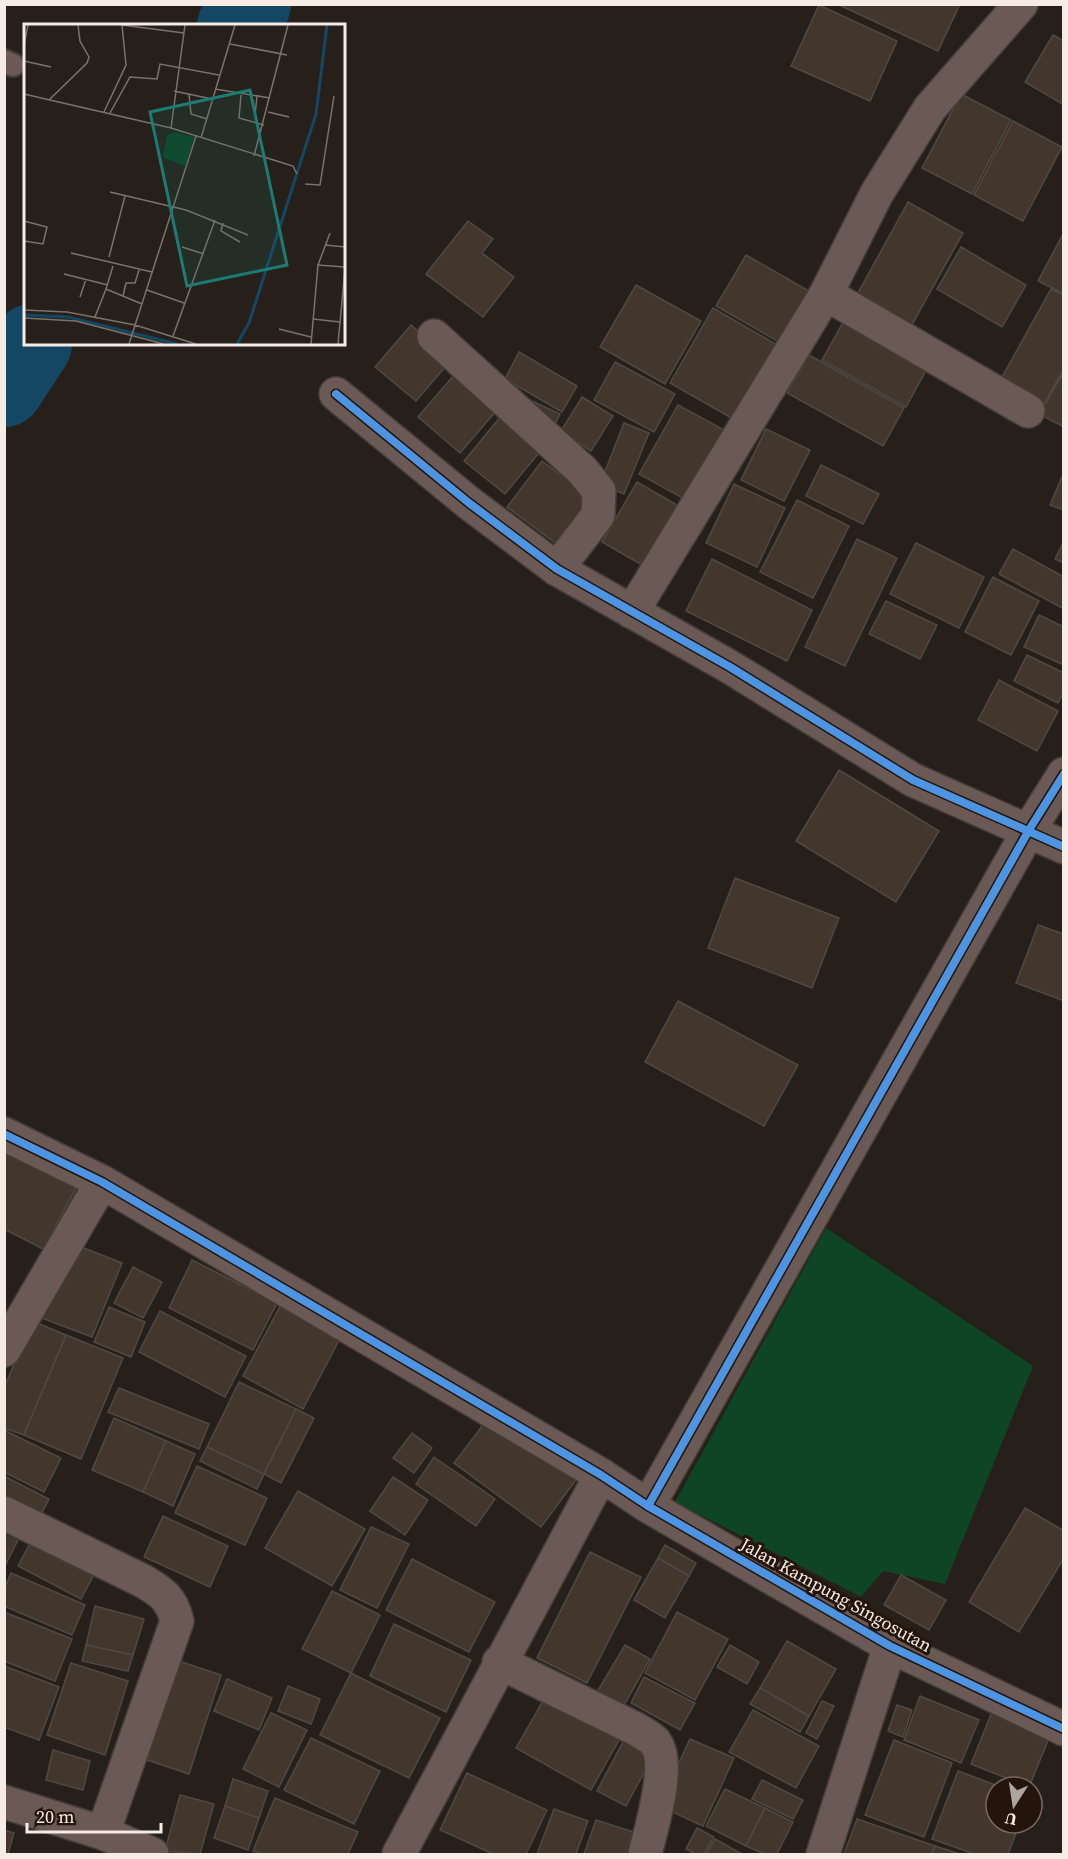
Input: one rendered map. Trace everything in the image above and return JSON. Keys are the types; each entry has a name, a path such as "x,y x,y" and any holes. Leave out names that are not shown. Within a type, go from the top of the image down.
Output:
{"street":[{"path":"632,612 825,294 877,194 930,108 1021,4"},
{"path":"825,294 1028,411"},
{"path":"434,336 582,470 599,492 598,515 557,569"},
{"path":"336,394 469,503 557,569 769,691 913,780 1029,830 1064,848"},
{"path":"648,1506 1029,830 1064,774"},
{"name":"Jalan Kampung Singosutan","path":"4,1134 102,1182 601,1475 648,1506 890,1646 1064,1729"},
{"path":"4,1350 102,1182"},
{"path":"404,1853 499,1662 601,1475"},
{"path":"4,1514 143,1581 164,1593 173,1605 177,1621 103,1833"},
{"path":"823,1854 890,1646"},
{"path":"499,1662 636,1728 655,1742 661,1757 662,1773 645,1854"},
{"path":"4,1802 103,1833 152,1854"}],"green space":[{"path":"826,1228 1033,1366 945,1584 883,1571 861,1597 675,1502"}],"building":[{"path":"837,4 960,4 938,51"},
{"path":"819,5 897,41 870,101 791,66"},
{"path":"1053,35 1064,41 1064,105 1025,82"},
{"path":"961,94 1011,120 972,194 922,168"},
{"path":"1013,121 1062,147 1023,221 974,195"},
{"path":"908,202 963,233 908,332 853,302"},
{"path":"468,221 493,239 482,253 514,277 483,317 426,274"},
{"path":"1064,232 1064,294 1038,281"},
{"path":"961,247 1026,285 1002,327 937,289"},
{"path":"746,255 816,295 786,346 716,306"},
{"path":"636,285 701,321 665,384 600,347"},
{"path":"1051,289 1064,295 1064,368 1041,410 997,386"},
{"path":"713,308 784,349 740,423 670,383"},
{"path":"845,319 929,365 906,407 822,360"},
{"path":"411,325 452,359 416,401 375,367"},
{"path":"519,352 577,386 562,412 505,379"},
{"path":"809,355 904,408 883,446 787,393"},
{"path":"615,362 675,394 654,432 594,400"},
{"path":"460,368 502,404 460,453 418,417"},
{"path":"1064,371 1064,427 1039,414"},
{"path":"582,397 613,416 591,451 561,431"},
{"path":"530,400 560,414 554,426 524,411"},
{"path":"678,405 726,431 688,501 639,474"},
{"path":"506,410 547,443 505,494 464,461"},
{"path":"624,423 649,433 624,494 600,484"},
{"path":"766,429 810,450 784,501 741,480"},
{"path":"542,461 593,499 558,545 507,507"},
{"path":"821,465 879,494 863,524 806,496"},
{"path":"1064,472 1064,510 1050,505"},
{"path":"637,482 684,509 649,569 602,542"},
{"path":"734,484 785,508 757,567 706,543"},
{"path":"797,500 849,526 813,598 760,572"},
{"path":"857,539 897,558 845,666 805,647"},
{"path":"1064,541 1064,563 1055,559"},
{"path":"916,543 984,577 959,628 890,594"},
{"path":"1013,549 1064,577 1064,609 999,574"},
{"path":"712,559 812,610 787,661 686,611"},
{"path":"993,577 1039,601 1011,655 965,632"},
{"path":"886,601 937,625 920,659 869,634"},
{"path":"1039,615 1064,627 1064,665 1024,647"},
{"path":"1027,655 1064,673 1064,691 1058,703 1014,681"},
{"path":"999,680 1058,711 1037,751 978,720"},
{"path":"839,770 939,831 896,902 796,841"},
{"path":"735,878 839,918 812,988 708,948"},
{"path":"1038,925 1064,934 1064,1001 1016,983"},
{"path":"678,1001 798,1065 764,1126 645,1062"},
{"path":"4,1150 76,1188 43,1249 4,1229"},
{"path":"71,1243 122,1263 92,1337 42,1318"},
{"path":"192,1260 277,1303 253,1350 169,1308"},
{"path":"133,1267 162,1282 143,1318 114,1303"},
{"path":"286,1295 346,1327 303,1409 243,1376"},
{"path":"109,1307 145,1322 131,1357 94,1342"},
{"path":"160,1311 246,1356 225,1397 139,1352"},
{"path":"32,1321 66,1335 24,1435 4,1428 4,1388"},
{"path":"66,1335 123,1358 81,1459 24,1435"},
{"path":"239,1382 296,1409 264,1474 207,1447"},
{"path":"119,1388 209,1424 199,1449 108,1412"},
{"path":"296,1409 314,1418 281,1483 264,1474"},
{"path":"492,1413 579,1476 541,1527 454,1463"},
{"path":"114,1418 166,1441 143,1492 92,1470"},
{"path":"4,1430 61,1458 44,1492 4,1472"},
{"path":"412,1433 432,1448 414,1473 393,1458"},
{"path":"166,1441 195,1454 173,1506 143,1492"},
{"path":"207,1447 264,1474 257,1489 200,1461"},
{"path":"434,1457 495,1499 476,1526 416,1484"},
{"path":"197,1466 267,1498 245,1545 175,1513"},
{"path":"4,1476 49,1499 35,1527 4,1511"},
{"path":"393,1477 428,1500 405,1535 370,1511"},
{"path":"298,1491 365,1529 332,1586 265,1548"},
{"path":"1025,1508 1064,1531 1064,1558 1019,1632 969,1602"},
{"path":"163,1516 228,1546 210,1587 144,1557"},
{"path":"4,1519 24,1528 4,1568"},
{"path":"371,1527 409,1544 377,1608 340,1590"},
{"path":"35,1534 98,1567 81,1599 18,1566"},
{"path":"665,1545 696,1563 689,1576 658,1558"},
{"path":"590,1552 641,1577 587,1683 537,1658"},
{"path":"658,1558 689,1576 665,1618 634,1600"},
{"path":"412,1559 495,1602 469,1652 386,1610"},
{"path":"11,1573 85,1605 72,1635 4,1606 4,1590"},
{"path":"901,1575 946,1600 929,1630 884,1605"},
{"path":"332,1591 380,1615 351,1673 302,1649"},
{"path":"95,1606 144,1619 133,1655 86,1645"},
{"path":"4,1612 72,1639 55,1681 4,1661"},
{"path":"677,1612 728,1639 695,1700 645,1673"},
{"path":"394,1624 471,1660 446,1712 370,1676"},
{"path":"787,1641 836,1669 809,1716 760,1688"},
{"path":"86,1645 133,1655 128,1671 82,1661"},
{"path":"625,1645 650,1659 623,1707 597,1692"},
{"path":"730,1645 759,1662 747,1684 717,1667"},
{"path":"170,1658 221,1675 189,1774 138,1757"},
{"path":"71,1663 128,1681 105,1755 47,1735"},
{"path":"4,1666 59,1687 39,1740 4,1727"},
{"path":"351,1673 440,1718 409,1778 320,1735"},
{"path":"644,1677 695,1703 680,1730 631,1703"},
{"path":"227,1679 272,1698 259,1730 214,1711"},
{"path":"288,1686 320,1699 311,1724 278,1711"},
{"path":"760,1688 809,1716 800,1732 750,1704"},
{"path":"920,1696 979,1720 961,1763 904,1740"},
{"path":"544,1699 619,1740 591,1790 516,1748"},
{"path":"822,1701 834,1706 817,1739 806,1733"},
{"path":"897,1705 912,1710 903,1737 888,1731"},
{"path":"994,1707 1052,1731 1034,1775 999,1775 971,1764"},
{"path":"753,1710 819,1746 796,1788 729,1752"},
{"path":"271,1713 307,1730 279,1787 243,1769"},
{"path":"311,1738 380,1771 354,1824 284,1790"},
{"path":"690,1739 734,1758 703,1826 659,1806"},
{"path":"624,1740 653,1756 626,1806 597,1791"},
{"path":"894,1740 952,1763 924,1837 865,1815"},
{"path":"53,1750 90,1761 83,1790 46,1780"},
{"path":"958,1771 984,1781 984,1835 1015,1835 1008,1854 974,1854 932,1839"},
{"path":"467,1773 547,1810 526,1854 493,1854 440,1830"},
{"path":"233,1779 268,1791 259,1818 225,1806"},
{"path":"762,1780 803,1800 793,1819 752,1799"},
{"path":"725,1789 765,1808 746,1846 706,1826"},
{"path":"180,1795 214,1804 200,1854 165,1851"},
{"path":"275,1798 358,1832 348,1854 262,1854 253,1851"},
{"path":"225,1806 259,1818 248,1850 214,1838"},
{"path":"765,1808 793,1822 777,1854 765,1854 746,1846"},
{"path":"554,1809 588,1821 576,1854 537,1854"},
{"path":"857,1819 935,1846 932,1854 844,1854"},
{"path":"596,1820 640,1834 634,1854 584,1854"},
{"path":"697,1828 714,1837 704,1854 695,1854 686,1849"},
{"path":"4,1830 14,1833 8,1854 4,1854"},
{"path":"715,1839 742,1854 706,1854"},
{"path":"935,1846 960,1854 932,1854"}],"waterway":[{"path":"238,24 251,4"},
{"path":"4,387 31,345"}],"cycle path":[{"path":"336,394 469,503 557,569 730,667 913,780 1064,847"},
{"path":"648,1506 1029,830 1064,774"},
{"path":"4,1134 102,1182 601,1475 648,1506 890,1646 1064,1729"}]}
